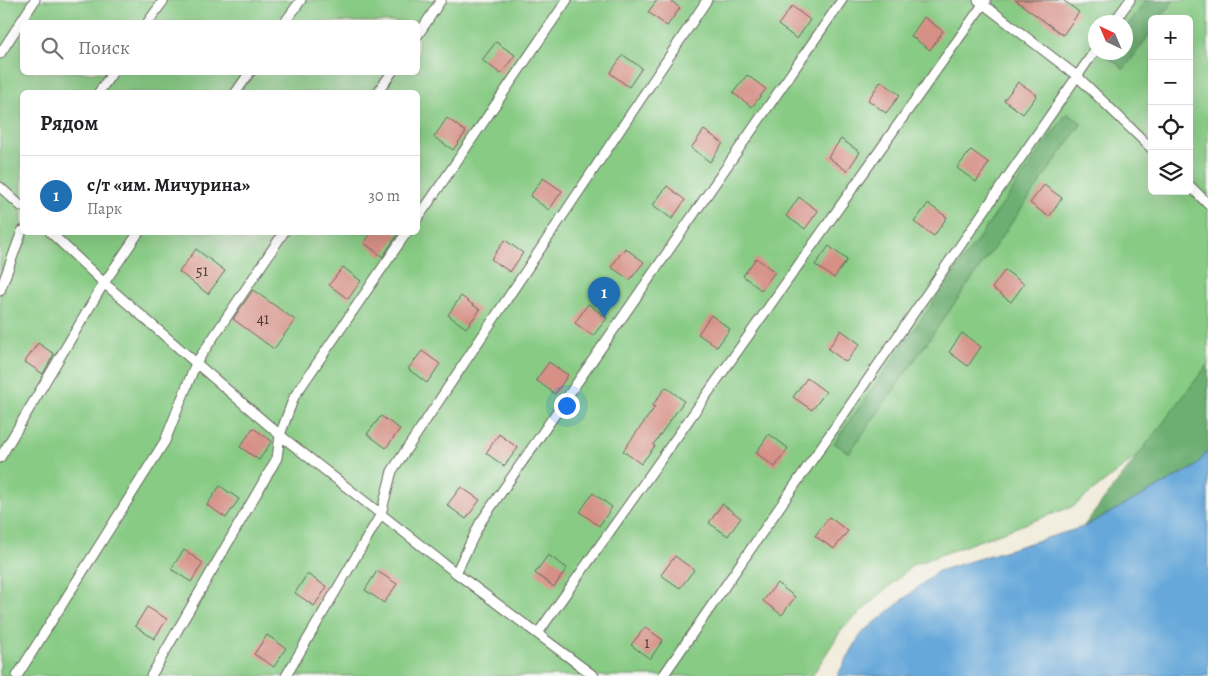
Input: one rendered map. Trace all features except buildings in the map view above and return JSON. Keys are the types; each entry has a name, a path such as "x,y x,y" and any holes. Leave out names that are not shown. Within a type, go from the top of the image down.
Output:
{"lane":[{"path":"22,20 35,0"},
{"path":"149,20 164,0"},
{"path":"286,20 301,0"},
{"path":"420,32 441,0"},
{"path":"420,215 567,0"},
{"path":"286,676 381,514 392,471 707,0"},
{"path":"456,573 480,523 842,0"},
{"path":"1119,15 1130,0"},
{"path":"538,633 982,1 1077,76 1148,145"},
{"path":"0,54 20,23"},
{"path":"662,676 1088,60"},
{"path":"100,90 111,75"},
{"path":"237,90 248,75"},
{"path":"379,90 390,75"},
{"path":"0,187 20,205"},
{"path":"1193,189 1208,204"},
{"path":"0,291 21,235"},
{"path":"53,235 104,283 280,435 456,573 594,676"},
{"path":"0,458 104,283 137,235"},
{"path":"17,676 165,441 196,363 282,235"},
{"path":"151,676 277,458 280,435 294,397 405,235"}],"green space":[{"path":"0,0 1208,0 1208,403 1190,414 1074,506 913,565 842,629 812,676 0,676"},
{"path":"1146,0 1174,0 1163,15 1148,15 1148,36 1133,57 1133,18"},
{"path":"1112,60 1131,60 1124,69"},
{"path":"1067,113 1082,123 849,453 834,443"},
{"path":"1208,364 1208,451 1196,467 1083,527"}],"water":[{"path":"1208,451 1208,676 837,676 861,634 938,571 1083,527 1195,467"}],"place":[{"name":"с/т «им. Мичурина»","path":"604,318"}]}
